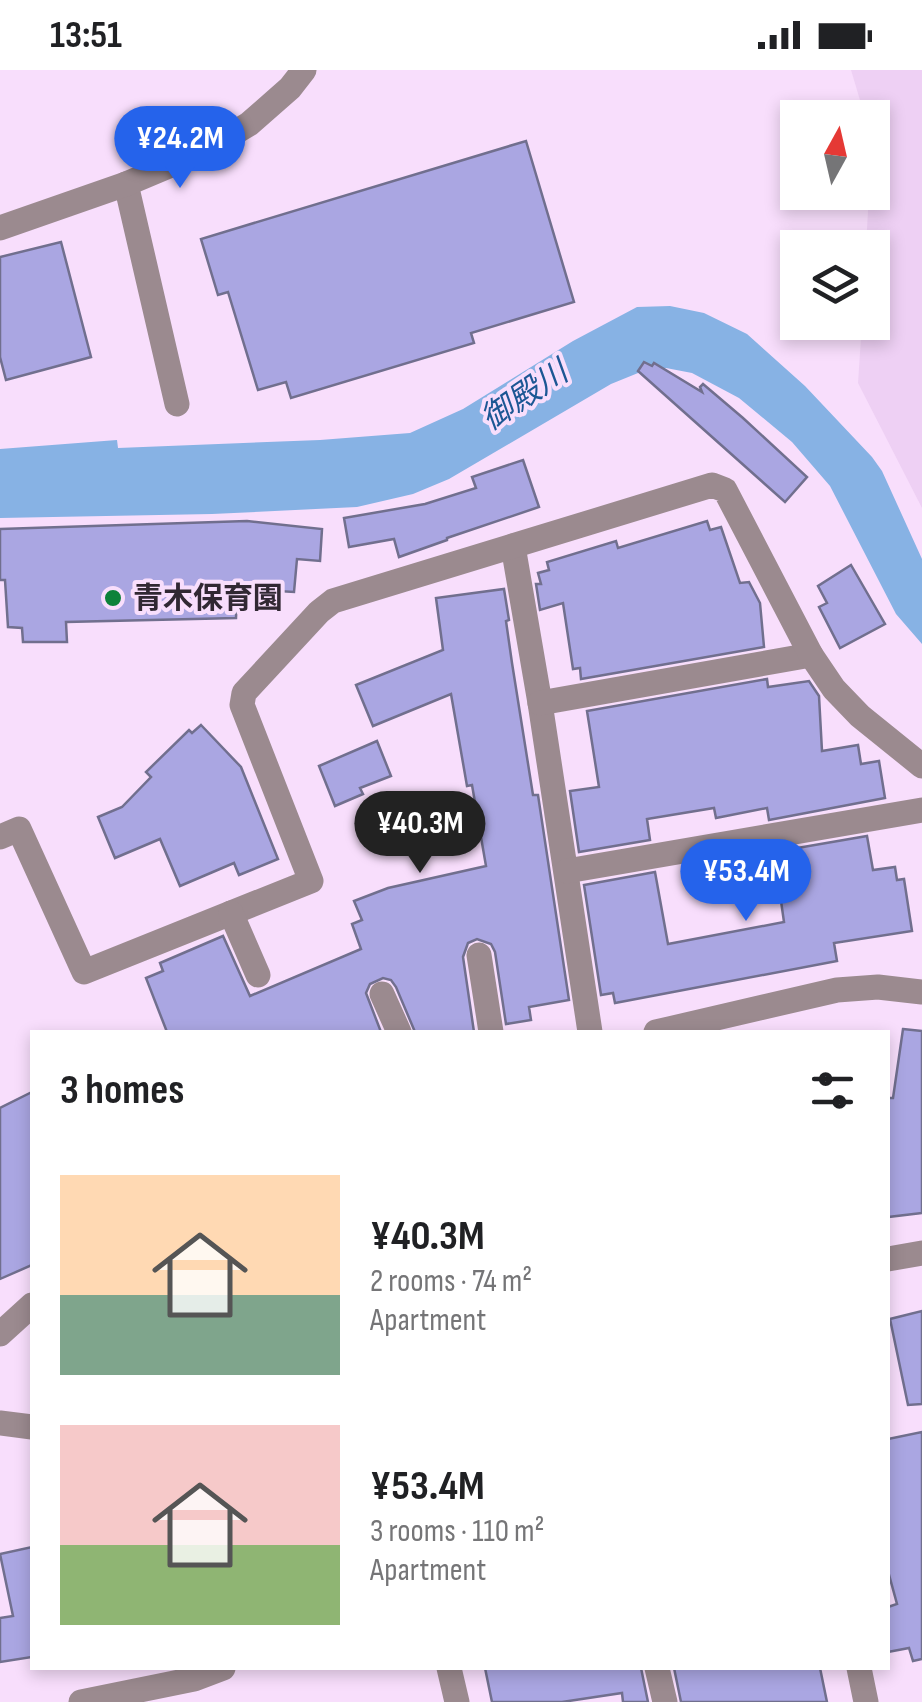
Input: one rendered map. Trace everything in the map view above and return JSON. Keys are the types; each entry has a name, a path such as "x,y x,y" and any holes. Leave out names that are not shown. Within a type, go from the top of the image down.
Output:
{"street":[{"path":"0,228 126,184 202,152 250,124 304,70"},
{"path":"126,184 178,404"},
{"path":"0,837 19,828 84,972 312,882 242,704 244,693 319,612 332,601 712,485 725,490 834,689 860,716 922,766"},
{"path":"513,546 590,1030"},
{"path":"540,703 812,655"},
{"path":"566,871 922,810"},
{"path":"231,913 258,975"},
{"path":"479,954 491,1030"},
{"path":"665,1030 837,990 878,987 922,992"},
{"path":"382,994 398,1030"},
{"path":"890,1259 922,1253"},
{"path":"0,1334 30,1307"},
{"path":"0,1423 30,1427"},
{"path":"81,1702 194,1679 218,1670"},
{"path":"449,1670 457,1702"},
{"path":"657,1670 664,1702"},
{"path":"858,1670 866,1702"}],"shaded area":[{"path":"851,70 922,70 922,508 858,383 861,340 890,340 890,230 867,230 868,210 890,210 890,100 860,100"}],"water":[{"name":"御殿川","path":"670,306 704,313 747,334 805,386 872,457 922,559 922,644 896,614 830,486 792,442 739,398 692,373 666,368 643,371 611,384 449,479 413,494 357,507 0,518 0,449 117,440 118,448 410,433 463,409 573,341 637,307"}],"building":[{"path":"526,141 574,302 471,333 474,343 291,398 286,382 258,390 228,292 218,295 201,239"},
{"path":"61,242 91,357 6,380 0,357 0,257"},
{"path":"644,362 652,366 654,363 702,392 703,384 807,477 785,502 638,371"},
{"path":"523,460 539,507 399,557 394,539 349,547 344,518 425,504 476,488 472,477"},
{"path":"247,521 322,529 320,561 297,559 294,592 278,591 278,596 237,593 236,618 66,622 67,642 23,642 22,628 8,627 5,580 0,580 0,529"},
{"path":"707,521 710,530 721,527 740,583 749,582 760,603 764,647 581,679 580,668 573,669 563,603 540,610 538,573 549,570 547,562 616,541 618,548"},
{"path":"851,565 885,624 840,648 819,607 827,603 818,586"},
{"path":"504,589 512,663 533,795 538,795 569,1000 529,1007 531,1020 506,1024 495,952 491,944 477,939 468,943 463,957 474,1030 414,1030 396,987 383,978 370,984 366,993 380,1030 166,1030 146,978 163,971 160,963 223,936 250,996 361,949 352,924 362,920 354,901 388,888 486,866 451,694 373,726 356,685 443,650 436,598"},
{"path":"767,679 768,687 809,681 819,696 822,751 858,745 861,764 879,761 885,798 769,820 767,808 716,818 714,808 647,819 650,840 579,852 570,791 599,787 587,711"},
{"path":"201,725 241,767 278,859 239,875 234,863 180,886 160,839 115,858 98,817 122,807 151,777 146,772 189,730 192,733"},
{"path":"377,741 391,776 360,788 363,794 335,806 319,766"},
{"path":"867,836 873,870 895,867 897,880 904,879 912,931 834,943 837,961 615,1003 613,993 601,995 584,885 655,872 668,944 784,922 774,852"},
{"path":"903,1029 922,1031 922,1213 890,1217 890,1098"},
{"path":"30,1093 30,1266 0,1279 0,1108"},
{"path":"922,1311 922,1404 908,1405 890,1319"},
{"path":"922,1432 922,1659 913,1661 909,1648 890,1652 890,1606 897,1604 890,1578 890,1439"},
{"path":"30,1547 30,1657 0,1662 0,1618 13,1616 0,1554"},
{"path":"485,1670 641,1670 648,1702 623,1702 622,1693 562,1702 492,1702"},
{"path":"674,1670 820,1670 827,1702 681,1702"}],"place":[{"name":"青木保育園","path":"113,598"}]}
